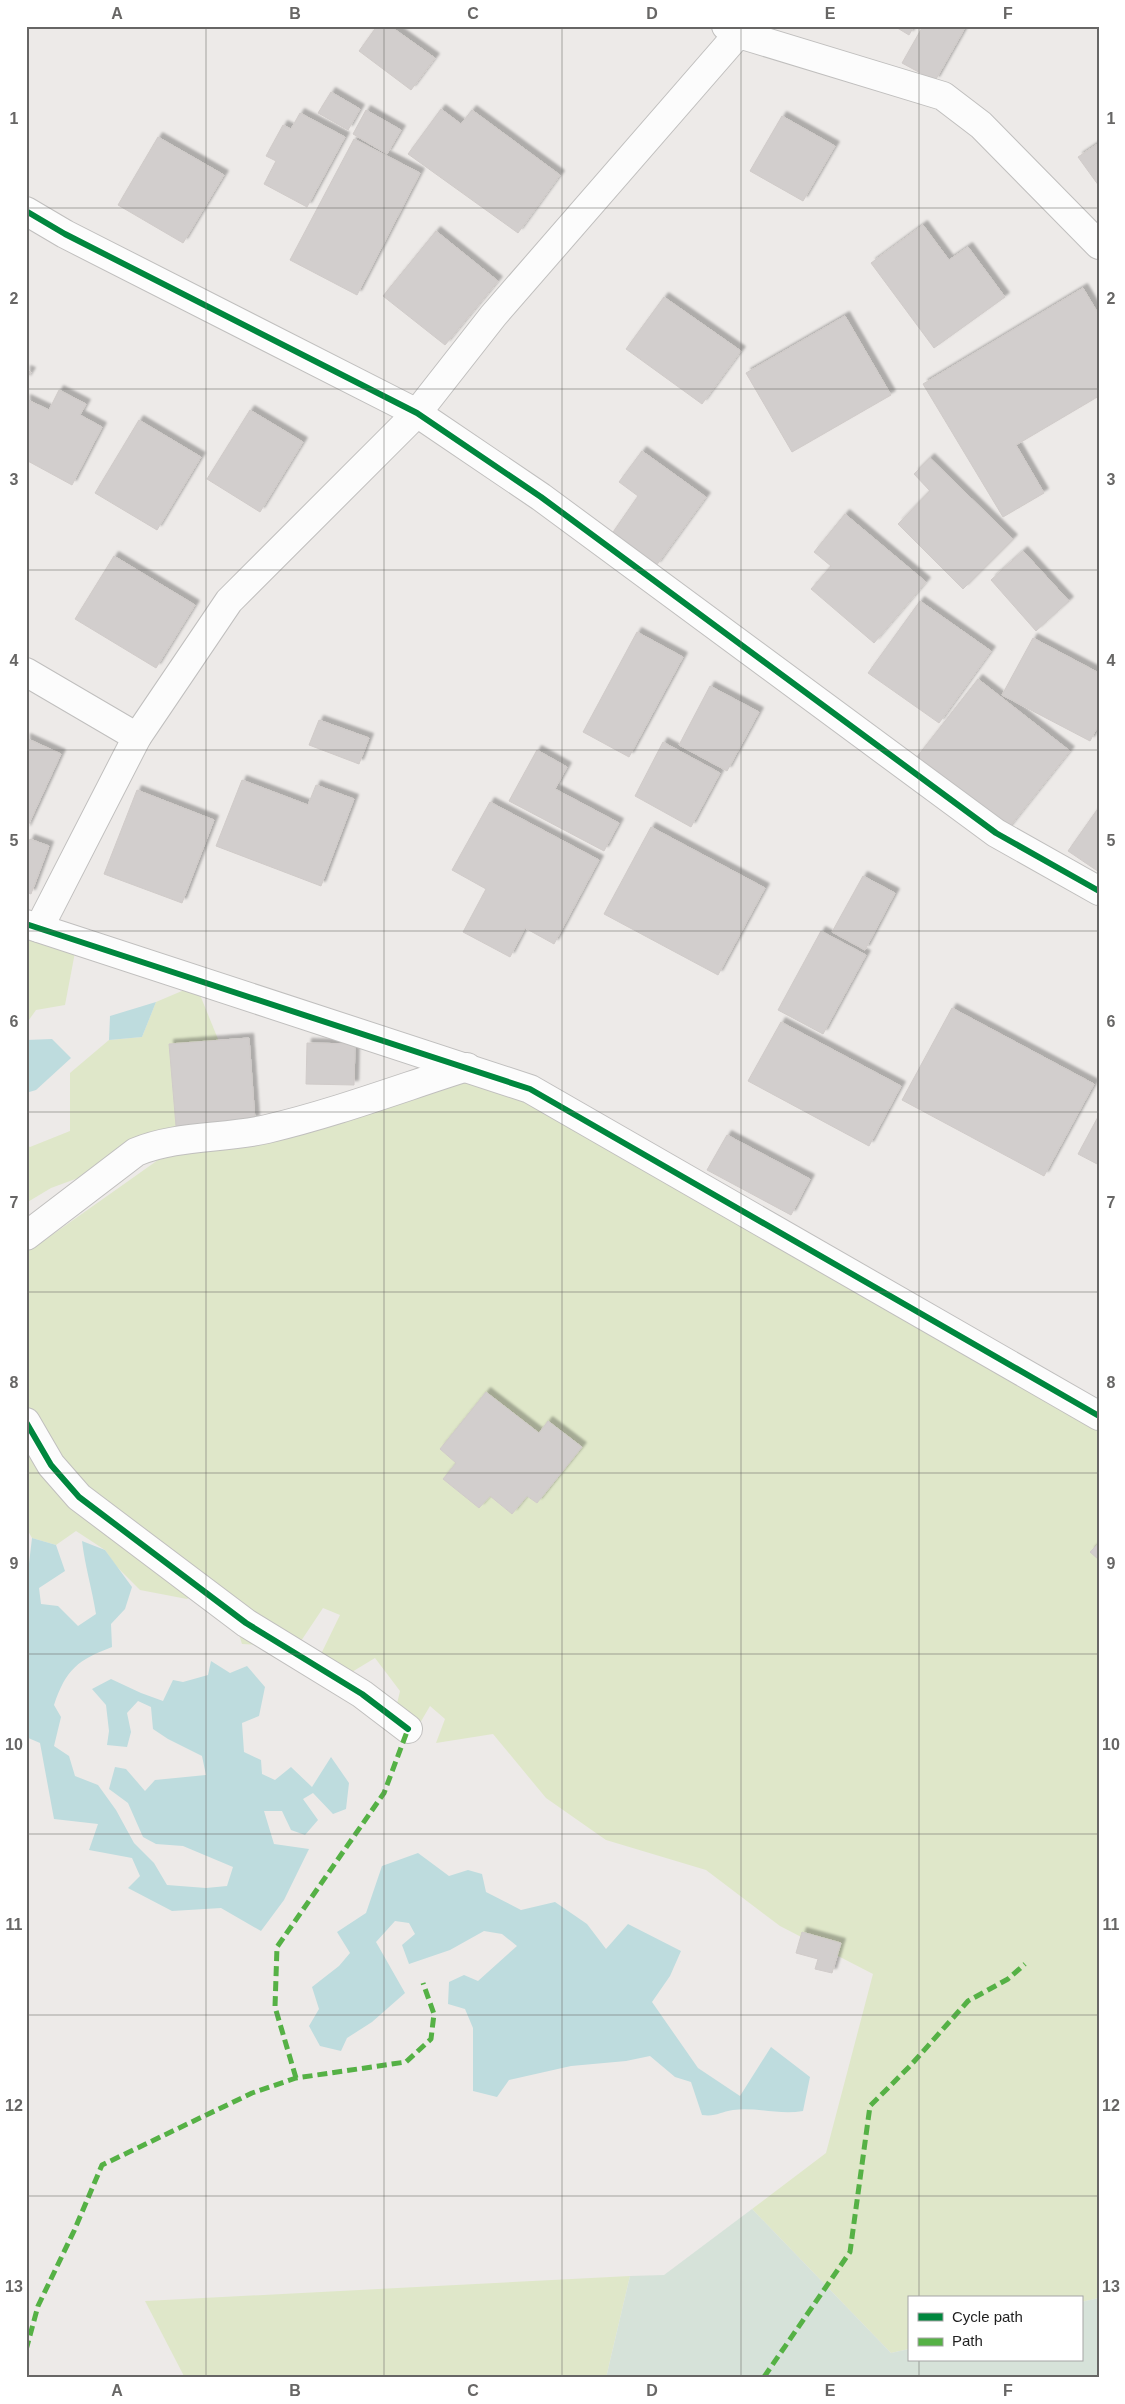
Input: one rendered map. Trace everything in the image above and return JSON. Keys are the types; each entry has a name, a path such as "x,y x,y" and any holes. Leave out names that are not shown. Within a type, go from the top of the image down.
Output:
{"street":[{"path":"1099,245 981,125 943,96 737,29 672,108 493,316 417,413 229,601 137,736 33,926 530,1089 1099,1416"},
{"path":"26,211 65,234 417,413 541,497 996,833 1099,891"},
{"path":"26,672 137,736"},
{"path":"26,1236 136,1152 153,1145 247,1133 302,1121 467,1067"},
{"path":"26,1422 51,1465 79,1497 246,1623 362,1694 408,1729"}],"green space":[{"path":"26,929 76,947 65,1005 36,1010 26,1024"},
{"path":"196,985 222,1049 195,1088 192,1136 51,1188 26,1203 26,1145 30,1147 70,1131 70,1073 109,1040 142,1037 156,1002"},
{"path":"472,1079 519,1098 1099,1429 1099,2298 1082,2302 1082,2296 908,2296 908,2349 891,2353 752,2209 826,2153 873,1974 780,1926 706,1870 606,1840 546,1798 493,1734 436,1743 445,1719 430,1706 413,1735 396,1708 400,1691 375,1658 337,1681 321,1654 340,1615 323,1608 297,1647 242,1644 228,1601 206,1587 187,1599 140,1590 116,1566 105,1550 76,1531 56,1545 32,1538 26,1527 26,1249 35,1247 158,1160"},
{"path":"630,2276 606,2378 185,2378 145,2301"}],"shaded area":[{"path":"752,2209 891,2353 908,2349 908,2362 1082,2362 1082,2302 1099,2298 1099,2378 606,2378 630,2276 664,2275"}],"water":[{"path":"156,1002 142,1037 109,1040 110,1016"},
{"path":"52,1039 71,1058 36,1090 26,1093 26,1040"},
{"path":"32,1538 56,1545 65,1571 39,1588 41,1604 58,1606 78,1626 96,1614 82,1541 105,1550 132,1587 125,1609 111,1624 112,1647 90,1656 75,1667 63,1683 54,1705 61,1717 54,1746 69,1756 75,1776 98,1785 116,1810 134,1843 154,1863 167,1885 206,1888 227,1886 233,1867 183,1846 156,1844 143,1837 128,1803 109,1789 115,1767 126,1769 145,1791 155,1780 206,1775 202,1756 168,1739 153,1729 151,1707 138,1701 127,1713 131,1732 127,1747 107,1745 109,1731 106,1705 92,1689 111,1679 163,1701 173,1680 183,1682 208,1675 211,1661 230,1673 247,1666 265,1687 259,1716 242,1723 244,1752 261,1760 262,1774 275,1780 291,1767 312,1787 331,1757 349,1783 346,1809 333,1814 313,1793 303,1799 318,1820 305,1835 291,1830 282,1811 264,1811 274,1844 309,1849 284,1900 261,1931 221,1908 172,1911 128,1888 140,1876 132,1858 89,1850 98,1824 54,1819 40,1743 26,1737 26,1589"},
{"path":"418,1853 449,1876 468,1870 482,1874 486,1892 521,1910 555,1902 587,1924 606,1949 628,1924 681,1951 670,1976 652,2002 698,2068 740,2096 771,2047 810,2077 803,2111 785,2112 742,2109 702,2115 691,2082 675,2077 650,2056 626,2061 571,2066 509,2080 497,2097 473,2091 473,2028 465,2009 448,2004 449,1982 464,1975 478,1981 517,1946 502,1934 484,1931 450,1950 409,1964 402,1945 415,1934 409,1923 395,1921 376,1942 405,1993 372,2022 347,2038 341,2051 320,2046 309,2026 319,2009 312,1987 339,1966 350,1953 337,1932 366,1913 382,1866"}],"building":[{"path":"377,26 390,26 435,58 411,90 359,51"},
{"path":"894,26 914,26 909,35"},
{"path":"923,26 966,26 935,81 902,63"},
{"path":"331,92 360,109 348,130 318,113"},
{"path":"441,109 461,124 472,110 560,175 518,233 408,154"},
{"path":"366,110 401,130 387,154 353,134"},
{"path":"300,113 345,137 307,207 264,184 276,161 266,156 283,125 291,129"},
{"path":"782,116 835,146 803,201 750,171"},
{"path":"158,137 224,175 183,243 118,205"},
{"path":"354,139 420,173 357,295 290,260"},
{"path":"1099,143 1099,186 1078,157"},
{"path":"923,225 949,260 968,247 1005,297 934,348 871,263"},
{"path":"436,231 498,281 445,345 383,296"},
{"path":"1083,288 1099,315 1099,396 1016,445 1044,493 1003,517 923,384"},
{"path":"664,297 741,351 702,404 626,349"},
{"path":"845,316 891,395 792,452 746,373"},
{"path":"26,370 31,372 26,380"},
{"path":"59,390 86,404 80,415 102,427 72,485 26,460 26,399 49,410"},
{"path":"250,410 303,442 260,512 207,479"},
{"path":"139,420 201,457 157,530 95,493"},
{"path":"642,451 706,497 656,566 611,535 638,496 619,482"},
{"path":"930,458 1013,539 963,589 898,524 930,491 914,474"},
{"path":"845,514 926,582 874,643 811,589 831,566 814,552"},
{"path":"1023,551 1069,601 1036,631 991,580"},
{"path":"114,556 195,605 156,668 75,619"},
{"path":"920,601 991,651 939,723 868,673"},
{"path":"637,632 683,657 629,757 583,732"},
{"path":"1033,638 1099,673 1099,724 1090,741 1002,695"},
{"path":"978,679 1070,751 1007,830 916,758"},
{"path":"710,686 759,712 727,771 679,745"},
{"path":"319,720 369,738 359,764 309,745"},
{"path":"26,738 61,754 26,830"},
{"path":"663,742 720,773 691,827 635,796"},
{"path":"537,750 567,767 555,789 619,823 604,851 509,801"},
{"path":"242,780 308,805 316,785 354,799 321,886 216,846"},
{"path":"137,790 214,820 182,903 104,874"},
{"path":"490,802 599,860 554,944 525,928 510,957 463,932 486,889 452,870"},
{"path":"1099,807 1099,872 1068,851"},
{"path":"651,827 765,888 718,975 604,914"},
{"path":"30,839 49,846 31,894 26,892 26,848"},
{"path":"863,876 895,893 865,950 832,932"},
{"path":"821,931 866,955 823,1034 778,1010"},
{"path":"952,1008 1094,1084 1044,1176 902,1100"},
{"path":"781,1022 901,1086 869,1146 748,1081"},
{"path":"249,1038 255,1120 176,1126 169,1044"},
{"path":"307,1043 355,1044 354,1085 306,1084"},
{"path":"1099,1115 1099,1165 1078,1154"},
{"path":"727,1135 810,1179 791,1215 707,1170"},
{"path":"486,1392 539,1433 548,1421 582,1447 537,1503 527,1496 512,1514 490,1496 479,1508 443,1479 456,1463 440,1449"},
{"path":"1099,1543 1099,1560 1090,1552"},
{"path":"802,1932 841,1943 832,1973 815,1969 818,1959 796,1953"}],"marked path":[{"path":"296,2078 275,2007 277,1947 384,1793 408,1729"},
{"path":"764,2377 850,2252 870,2106 910,2066 968,2001 1008,1979 1025,1964"},
{"path":"26,2350 38,2306 74,2231 102,2165 252,2093 296,2078 406,2062 431,2039 434,2014 423,1983"}],"cycle path":[{"path":"26,211 65,234 417,413 541,497 996,833 1099,891"},
{"path":"26,924 530,1089 1099,1416"},
{"path":"26,1422 51,1465 79,1497 246,1623 362,1694 408,1729"}]}
